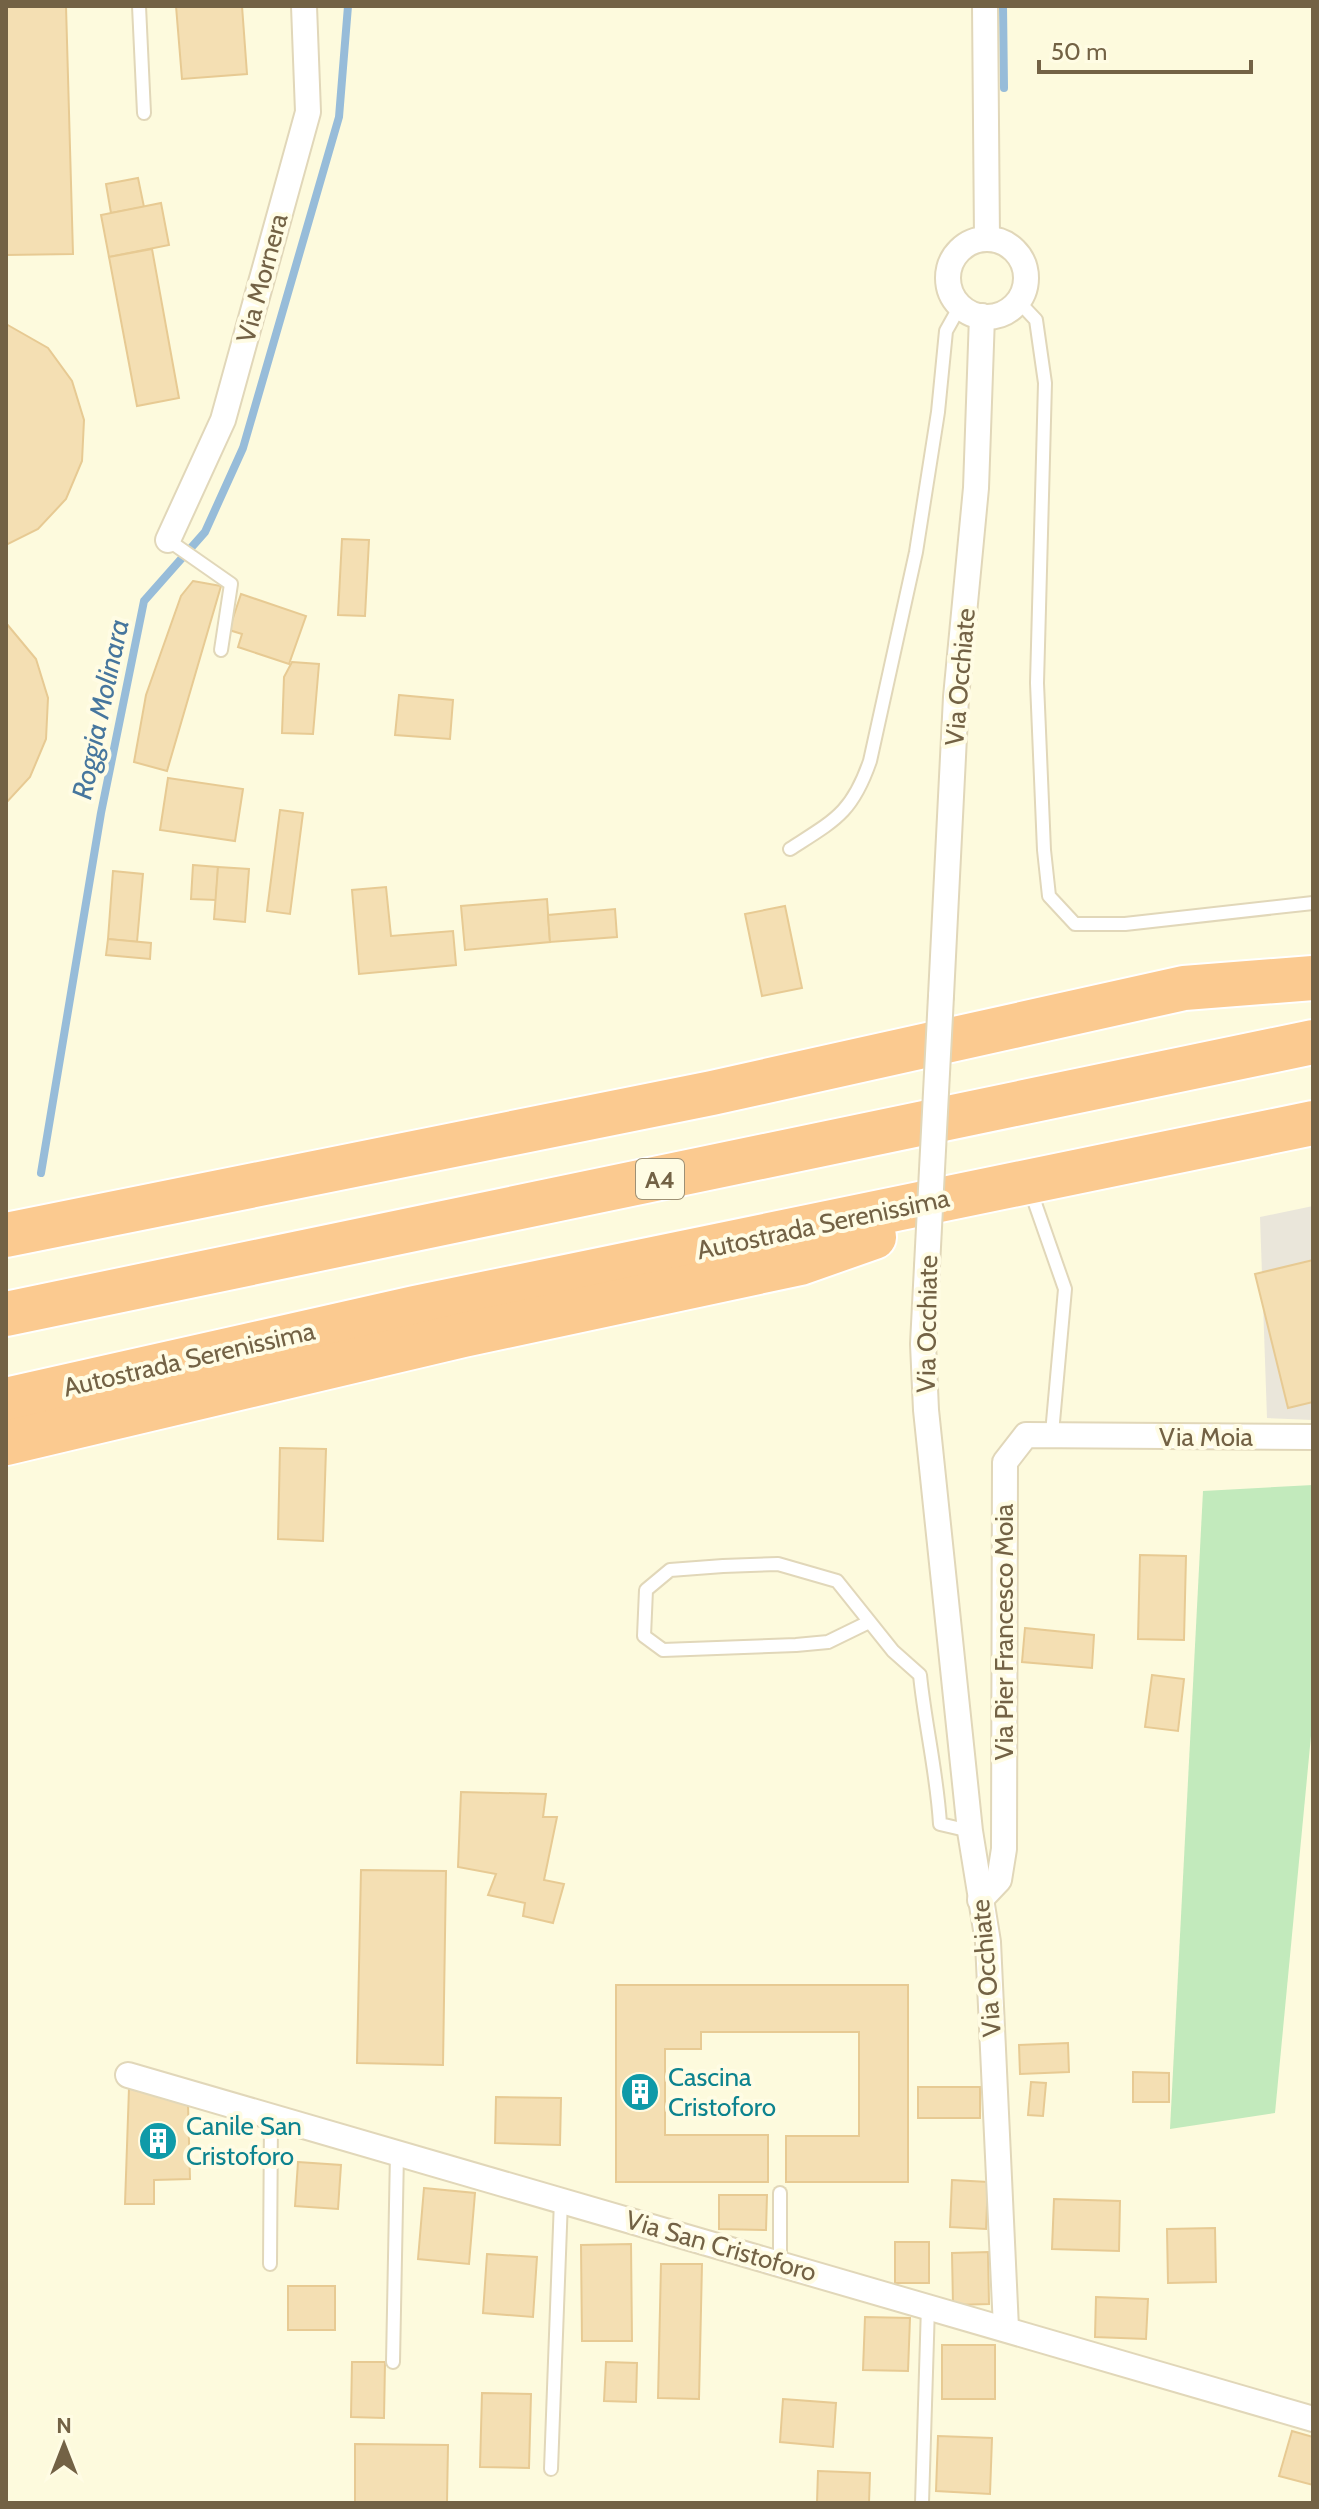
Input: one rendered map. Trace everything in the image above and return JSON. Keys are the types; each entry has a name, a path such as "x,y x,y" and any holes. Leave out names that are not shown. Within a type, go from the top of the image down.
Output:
{"highway":[{"path":"6,1235 712,1093 1184,988 1313,978"},
{"name":"A4","path":"6,1314 1313,1042"},
{"name":"Autostrada Serenissima","path":"6,1400 415,1308 1313,1123"},
{"path":"6,1443 463,1335 800,1263 1027,1182"}],"street":[{"name":"Via Mornera","path":"175,544 223,420 308,112 304,6"},
{"path":"985,6 987,239"},
{"path":"987,239 1010,246 1019,255 1026,278 1018,301 1002,313 971,311 948,283 953,257 974,241 987,239"},
{"name":"Via Occhiate","path":"971,311 976,488 956,697 923,1344 926,1410 970,1831 988,1942 1006,2328"},
{"name":"Via Pier Francesco Moia","path":"980,1900 999,1880 1004,1849 1005,1462 1026,1435 1052,1433 1098,1437"},
{"name":"Via Moia","path":"1098,1437 1313,1437"},
{"name":"Via San Cristoforo","path":"128,2075 1313,2419"}],"lane":[{"path":"139,6 144,113"},
{"path":"1018,301 1036,320 1045,383 1037,683 1049,896 1075,924 1125,924 1313,903"},
{"path":"790,849 840,817 859,793 870,761 916,552 938,412 946,331 971,311"},
{"path":"175,544 231,584 221,650"},
{"path":"1027,1182 1065,1289 1052,1433"},
{"path":"869,1622 828,1642 796,1645 663,1650 644,1636 646,1590 670,1570 778,1564 837,1581 869,1622 920,1675 924,1719 937,1770 940,1824 970,1831"},
{"path":"270,2264 271,2117"},
{"path":"393,2362 397,2153"},
{"path":"780,2193 780,2263"},
{"path":"551,2469 561,2200"},
{"path":"922,2503 928,2306"}],"shaded area":[{"path":"1313,1206 1313,1420 1267,1418 1260,1217"}],"green space":[{"path":"1313,1485 1313,1715 1275,2113 1170,2129 1203,1491"}],"building":[{"path":"6,6 66,6 73,254 6,255"},
{"path":"176,6 242,6 247,74 182,79"},
{"path":"138,178 144,207 111,213 106,184"},
{"path":"161,203 169,245 109,257 101,215"},
{"path":"152,249 179,398 137,406 109,257"},
{"path":"6,324 48,348 72,381 84,420 82,461 66,499 38,529 6,545"},
{"path":"342,539 369,540 365,616 338,615"},
{"path":"193,581 221,586 167,771 134,762 146,695 181,596"},
{"path":"241,594 306,616 289,664 238,647 242,634 229,630"},
{"path":"6,623 36,659 48,698 46,739 30,777 6,803"},
{"path":"292,662 319,664 313,734 282,733 284,677"},
{"path":"399,695 453,700 450,739 395,735"},
{"path":"168,778 243,789 235,841 160,830"},
{"path":"280,810 303,813 290,914 267,911"},
{"path":"193,865 218,867 216,900 191,899"},
{"path":"218,867 249,869 245,922 214,919"},
{"path":"113,871 143,874 137,942 108,939"},
{"path":"386,887 391,936 453,931 456,965 359,974 352,890"},
{"path":"547,899 550,942 465,950 461,906"},
{"path":"785,906 802,988 762,996 745,914"},
{"path":"615,909 617,937 550,942 548,915"},
{"path":"108,939 151,943 150,959 106,955"},
{"path":"1313,1260 1313,1402 1288,1408 1255,1274"},
{"path":"280,1448 326,1449 323,1541 278,1539"},
{"path":"1140,1555 1186,1556 1184,1640 1138,1639"},
{"path":"1025,1628 1094,1635 1092,1668 1022,1662"},
{"path":"1152,1675 1184,1679 1178,1731 1145,1727"},
{"path":"461,1792 546,1794 543,1817 557,1817 544,1880 564,1884 553,1923 523,1916 525,1903 488,1895 496,1874 458,1867"},
{"path":"361,1870 446,1871 443,2065 357,2063"},
{"name":"Cascina Cristoforo","path":"616,1985 908,1985 908,2182 786,2182 786,2136 859,2136 859,2032 701,2032 701,2049 665,2049 665,2135 768,2135 768,2182 616,2182"},
{"path":"1068,2043 1069,2072 1020,2074 1019,2045"},
{"path":"1133,2072 1169,2073 1169,2102 1133,2102"},
{"path":"1031,2082 1046,2083 1043,2116 1028,2115"},
{"path":"918,2087 980,2087 980,2118 918,2118"},
{"name":"Canile San Cristoforo","path":"129,2088 188,2104 190,2179 154,2180 154,2204 125,2204"},
{"path":"496,2097 561,2098 560,2145 495,2143"},
{"path":"298,2162 341,2165 338,2209 295,2206"},
{"path":"952,2180 988,2182 986,2229 950,2227"},
{"path":"424,2188 475,2193 469,2264 418,2259"},
{"path":"719,2195 767,2195 766,2230 719,2229"},
{"path":"1054,2199 1120,2201 1119,2251 1052,2249"},
{"path":"1215,2228 1216,2282 1168,2283 1167,2229"},
{"path":"895,2242 929,2242 929,2283 895,2283"},
{"path":"631,2244 632,2341 582,2341 581,2245"},
{"path":"988,2252 989,2304 953,2305 952,2253"},
{"path":"487,2254 537,2257 533,2317 483,2313"},
{"path":"661,2264 702,2264 699,2399 658,2398"},
{"path":"288,2286 335,2286 335,2330 288,2330"},
{"path":"1096,2297 1148,2299 1146,2339 1095,2337"},
{"path":"865,2317 910,2318 908,2371 863,2370"},
{"path":"942,2345 995,2345 995,2399 942,2399"},
{"path":"352,2362 385,2362 384,2418 351,2417"},
{"path":"606,2362 637,2363 636,2402 604,2401"},
{"path":"482,2393 531,2394 529,2468 480,2467"},
{"path":"783,2399 836,2403 833,2447 780,2442"},
{"path":"1292,2431 1313,2437 1313,2485 1279,2476"},
{"path":"938,2436 992,2438 990,2494 936,2491"},
{"path":"355,2444 448,2445 447,2503 355,2503"},
{"path":"818,2471 870,2473 869,2503 817,2503"}],"waterway":[{"name":"Roggia Molinara","path":"41,1173 101,813 144,601 205,532 243,448 339,117 348,6"},
{"path":"1003,6 1004,88"}],"place":[{"name":"Cascina Cristoforo","path":"640,2092"},
{"name":"Canile San Cristoforo","path":"158,2141"}]}
